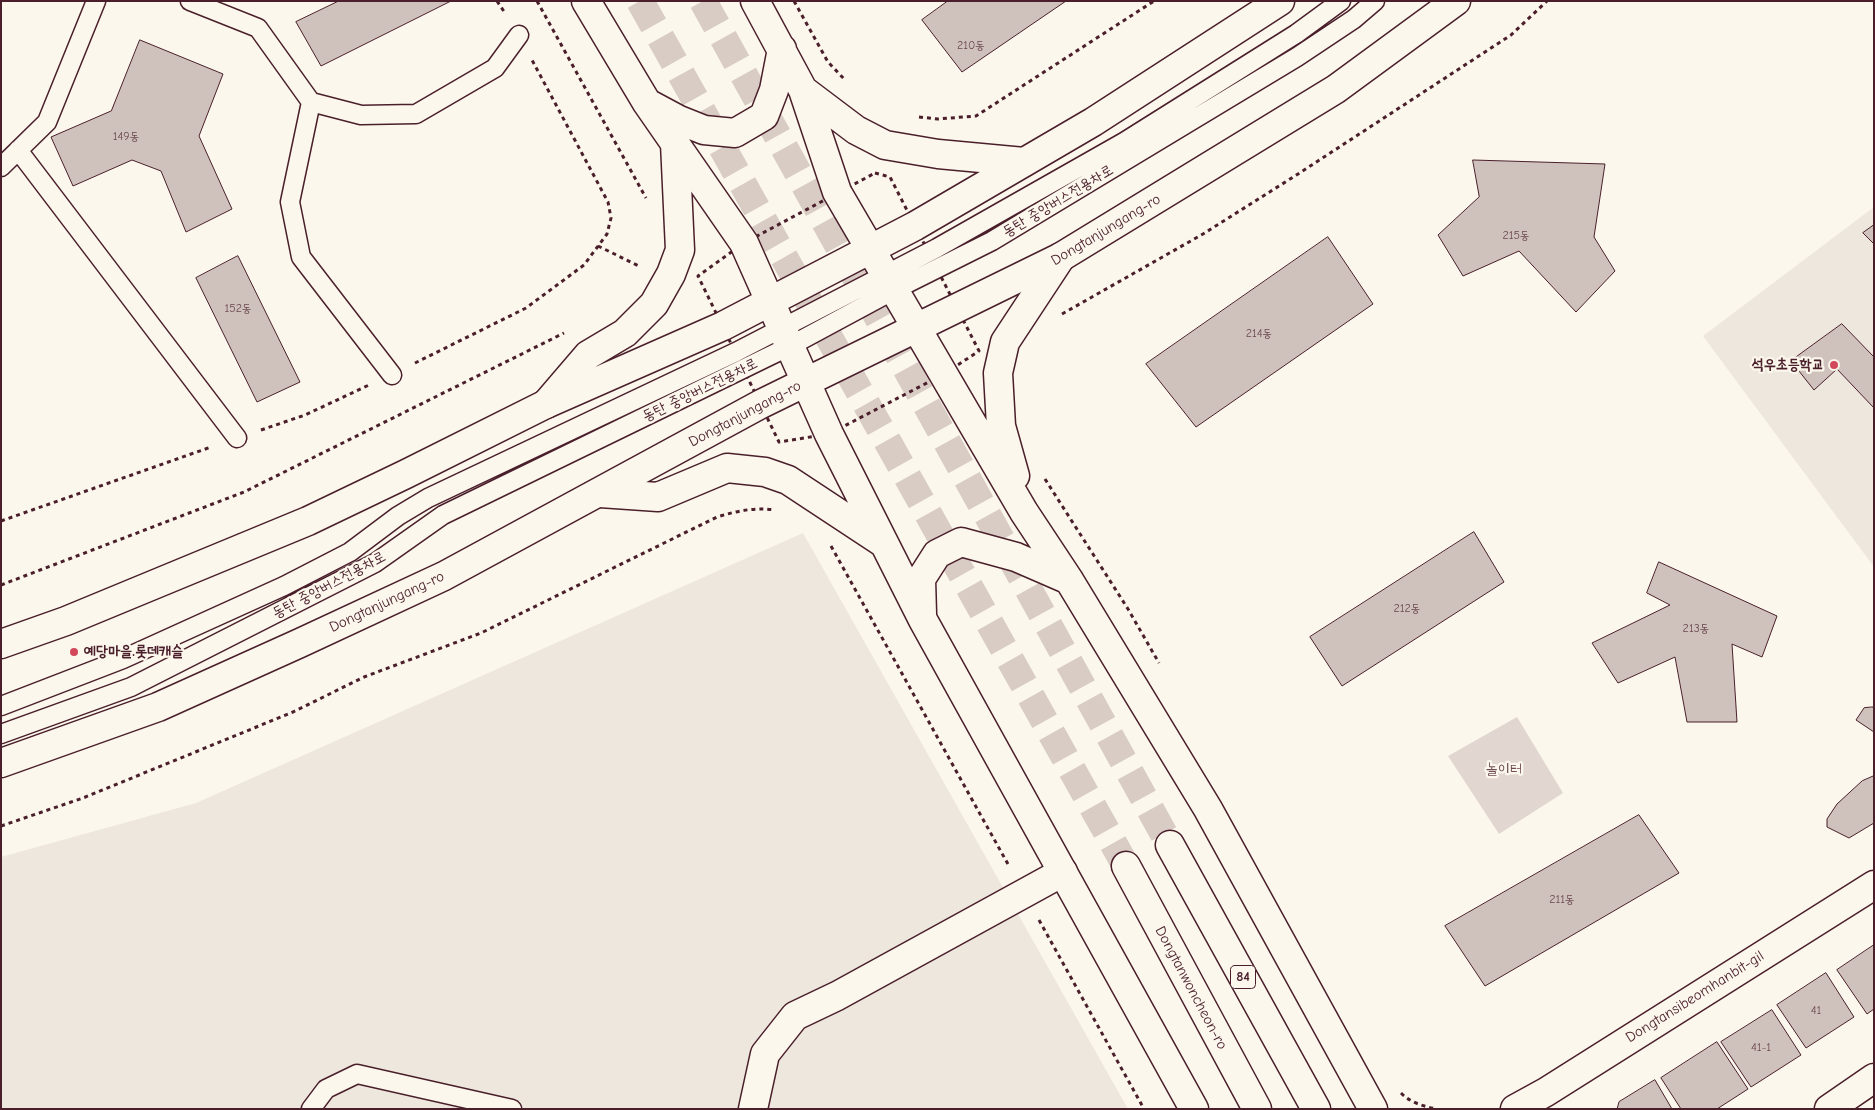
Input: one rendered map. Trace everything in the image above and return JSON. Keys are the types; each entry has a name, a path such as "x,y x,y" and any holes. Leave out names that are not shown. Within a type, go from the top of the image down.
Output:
{"main road":[{"path":"586,1 647,102 744,243 829,434 923,620 1194,1109"},
{"path":"755,1 803,90 837,192 1024,512 1069,580 1208,809 1373,1106"},
{"path":"1,644 66,621 308,522 546,404 723,326 915,226 1093,122 1280,1"},
{"name":"Dongtanjungang-ro","path":"1,763 158,707 444,576 761,404 1061,257 1336,89 1456,1"},
{"path":"647,102 679,120 704,130 735,133 764,116 774,90 782,49"},
{"path":"803,90 856,130 885,145 938,154 1024,162"},
{"path":"546,404 588,355 625,333 654,304 671,274 680,250 675,143"},
{"path":"1024,512 1001,426 998,373 1005,342 1061,257"},
{"path":"600,493 658,497 727,468 765,472 788,480 883,542"},
{"path":"923,620 921,579 937,554 960,542 1016,557 1069,580"},
{"name":"84","path":"1170,845 1316,1109"},
{"name":"Dongtanwoncheon-ro","path":"1126,866 1257,1109"},
{"path":"753,1109 765,1054 795,1016 837,996 1063,872"},
{"name":"Dongtansibeomhanbit-gil","path":"1515,1109 1551,1100 1874,885"},
{"path":"1844,1105 1874,1078"}],"lane":[{"path":"1,167 47,122 96,1"},
{"path":"190,1 258,28 311,102 361,115 416,114 495,68 519,35"},
{"name":"동탄 중앙버스전용차로","path":"890,282 937,248 1124,142 1296,34 1341,1"},
{"name":"동탄 중앙버스전용차로","path":"1,734 131,687 375,563 443,515 890,282 992,241 1297,57 1354,19 1375,1"},
{"path":"311,102 290,202 301,257 392,375"},
{"path":"18,150 237,438"},
{"name":"동탄 중앙버스전용차로","path":"1,706 123,659 284,586 350,552 398,516 428,498 786,337"},
{"path":"311,1109 326,1089 357,1074 512,1109"}],"path":[{"path":"537,1 650,206"},
{"path":"794,1 828,62 852,88"},
{"path":"913,116 938,119 976,116 1154,1"},
{"path":"1056,321 1062,314 1092,295 1203,234 1298,174 1511,35 1547,1"},
{"path":"598,246 642,268"},
{"path":"1,585 244,492 570,330"},
{"path":"1044,477 1128,609 1162,670"},
{"path":"1,826 83,798 293,712 364,677 481,633 717,517 738,510 777,510"},
{"path":"829,543 985,822"},
{"path":"1058,954 1144,1109"},
{"path":"1394,1087 1407,1099 1424,1107 1436,1109"}],"shaded area":[{"path":"1874,207 1874,567 1703,336"},
{"path":"803,533 1128,1109 1,1109 1,857 196,803"}],"green space":[{"name":"놀이터","path":"1517,717 1563,793 1499,834 1448,756"}],"building":[{"path":"339,1 451,1 321,66 296,22"},
{"path":"948,1 1066,1 962,72 922,20"},
{"path":"140,40 223,74 199,136 232,209 186,232 161,171 132,160 73,186 51,137 111,111"},
{"path":"1473,160 1605,164 1594,237 1615,271 1576,312 1519,251 1463,276 1438,235 1479,197"},
{"path":"1874,225 1874,244 1863,233"},
{"path":"1328,237 1373,304 1196,427 1146,364"},
{"path":"238,256 300,382 257,402 196,278"},
{"name":"석우초등학교","path":"1842,324 1874,357 1874,408 1837,369 1814,390 1791,361"},
{"path":"1474,532 1504,582 1342,686 1310,637"},
{"path":"1659,562 1777,616 1762,657 1732,644 1737,722 1687,722 1675,657 1618,683 1592,643 1670,605 1647,593"},
{"path":"1874,707 1874,732 1856,720 1864,708"},
{"path":"1874,776 1874,823 1849,838 1827,827 1827,819 1837,804 1862,781"},
{"path":"1639,815 1679,873 1485,986 1445,926"},
{"path":"1874,945 1874,1009 1867,1014 1837,970"},
{"path":"1826,973 1854,1017 1806,1048 1777,1005"},
{"path":"1772,1010 1801,1055 1751,1087 1721,1042"},
{"path":"1717,1042 1748,1089 1717,1109 1681,1109 1661,1078"},
{"path":"1655,1080 1672,1109 1617,1109 1619,1102"}],"tunnel":[{"path":"640,1 1126,866"},
{"path":"703,1 1170,845"}],"place":[{"name":"석우초등학교","path":"1834,365"},
{"name":"예당마을.롯데캐슬","path":"74,652"}]}
